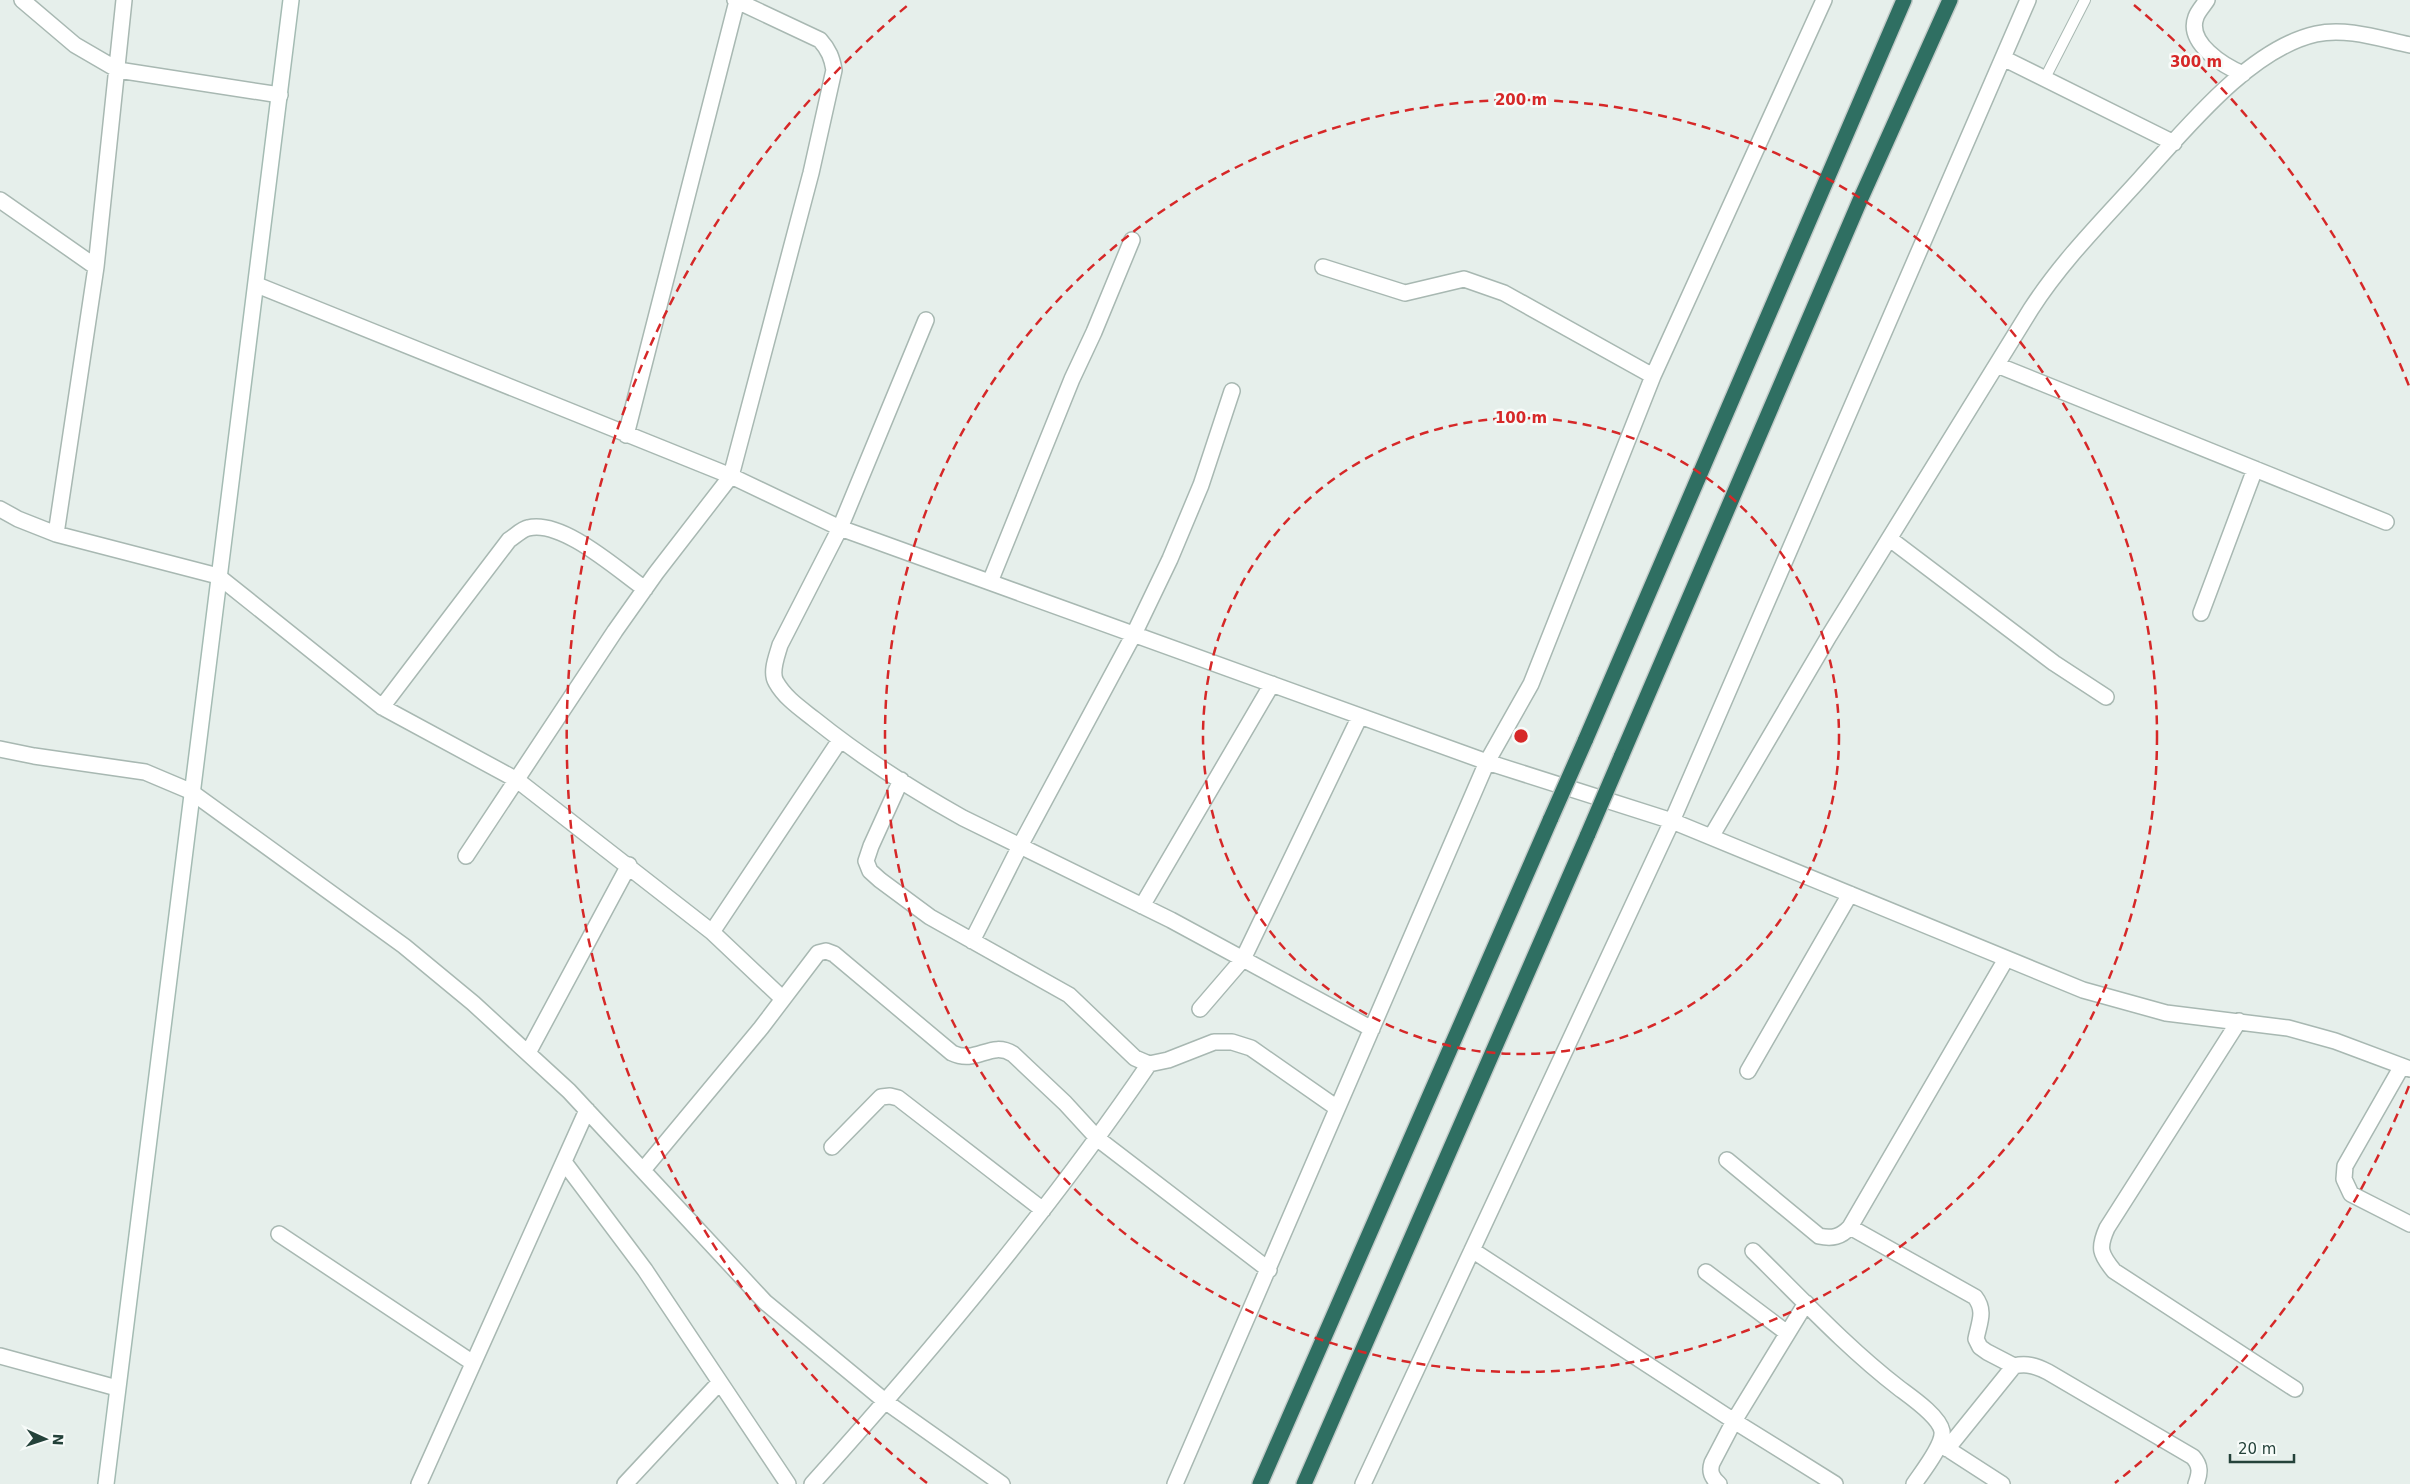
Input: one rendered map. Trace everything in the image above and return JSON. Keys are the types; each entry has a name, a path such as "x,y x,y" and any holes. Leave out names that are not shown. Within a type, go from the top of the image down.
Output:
{"highway":[{"path":"1260,1484 1585,741 1904,0"},
{"path":"1304,1484 1588,834 1861,198 1950,0"}],"street":[{"path":"22,0 75,45 118,70 280,96"},
{"path":"56,534 96,267 124,0"},
{"path":"106,1484 190,790 257,285 292,0"},
{"path":"466,856 645,589 731,476 812,173 834,70 828,48 820,40 736,0 626,435"},
{"path":"1175,1484 1487,762 1531,684 1653,376 1824,0"},
{"path":"1363,1484 1672,821 2028,0"},
{"path":"2207,0 2196,18 2196,33 2208,53 2226,66 2243,74"},
{"path":"1711,837 1829,636 2050,281 2228,85 2243,74 2292,42 2317,34 2344,32 2410,45"},
{"path":"2003,58 2174,143"},
{"path":"0,200 96,267"},
{"path":"990,582 1072,379 1094,332 1132,240"},
{"path":"1323,267 1405,292 1464,278 1504,293 1653,376"},
{"path":"257,285 731,476 840,528 1487,762 1672,821 2082,990 2166,1013 2288,1028 2335,1041 2406,1067 2345,1166 2344,1179 2351,1194 2410,1224"},
{"path":"926,320 840,528 780,645 775,661 775,680 789,699 840,740 963,818 1142,906 1372,1029"},
{"path":"1997,365 2386,522"},
{"path":"972,942 1020,846 1134,634 1185,527 1232,391"},
{"path":"2201,613 2255,469"},
{"path":"0,508 18,519 56,534 218,576 382,706 517,780 712,932 783,999"},
{"path":"382,706 509,540 527,528 549,528 577,541 645,589"},
{"path":"1890,539 2054,663 2106,697"},
{"path":"1142,906 1272,684"},
{"path":"1200,1010 1243,959 1360,716"},
{"path":"712,932 840,740"},
{"path":"0,749 34,756 145,772 190,790 404,946 473,1003 528,1052 587,1110 765,1302 886,1402 1002,1484"},
{"path":"901,780 866,861 870,871 930,917 972,942 1023,967 1070,995 1135,1058 1149,1064 1168,1060 1214,1042 1232,1042 1251,1048 1338,1108"},
{"path":"528,1052 629,866"},
{"path":"1748,1071 1850,894"},
{"path":"643,1170 783,999 818,953 826,951 834,954 952,1053 961,1058 972,1058 1004,1048 1013,1054 1065,1103 1098,1139 1269,1270"},
{"path":"1727,1160 1819,1236 1828,1238 1843,1235 1850,1227 2006,959"},
{"path":"2239,1021 2107,1228 2101,1242 2103,1258 2114,1271 2295,1389"},
{"path":"812,1484 886,1402 1043,1210 1098,1139 1149,1064"},
{"path":"832,1147 881,1097 890,1096 898,1098 1043,1210"},
{"path":"419,1484 587,1110"},
{"path":"564,1162 645,1270 788,1484"},
{"path":"1850,1227 1975,1297 1981,1304 1982,1314 1976,1339 1980,1347 2014,1366"},
{"path":"279,1234 473,1363"},
{"path":"1472,1250 1734,1421 1836,1484"},
{"path":"1753,1251 1862,1360 1922,1406 1938,1422 1942,1431 1944,1446 2002,1484"},
{"path":"1706,1272 1788,1333"},
{"path":"1720,1484 1714,1480 1710,1470 1734,1421 1806,1303"},
{"path":"0,1356 117,1388"},
{"path":"1914,1484 1944,1446 2014,1366 2024,1364 2035,1366 2048,1372 2192,1458 2198,1464 2200,1473 2196,1484"},
{"path":"625,1484 719,1383"}],"lane":[{"path":"2045,78 2085,0"}]}
